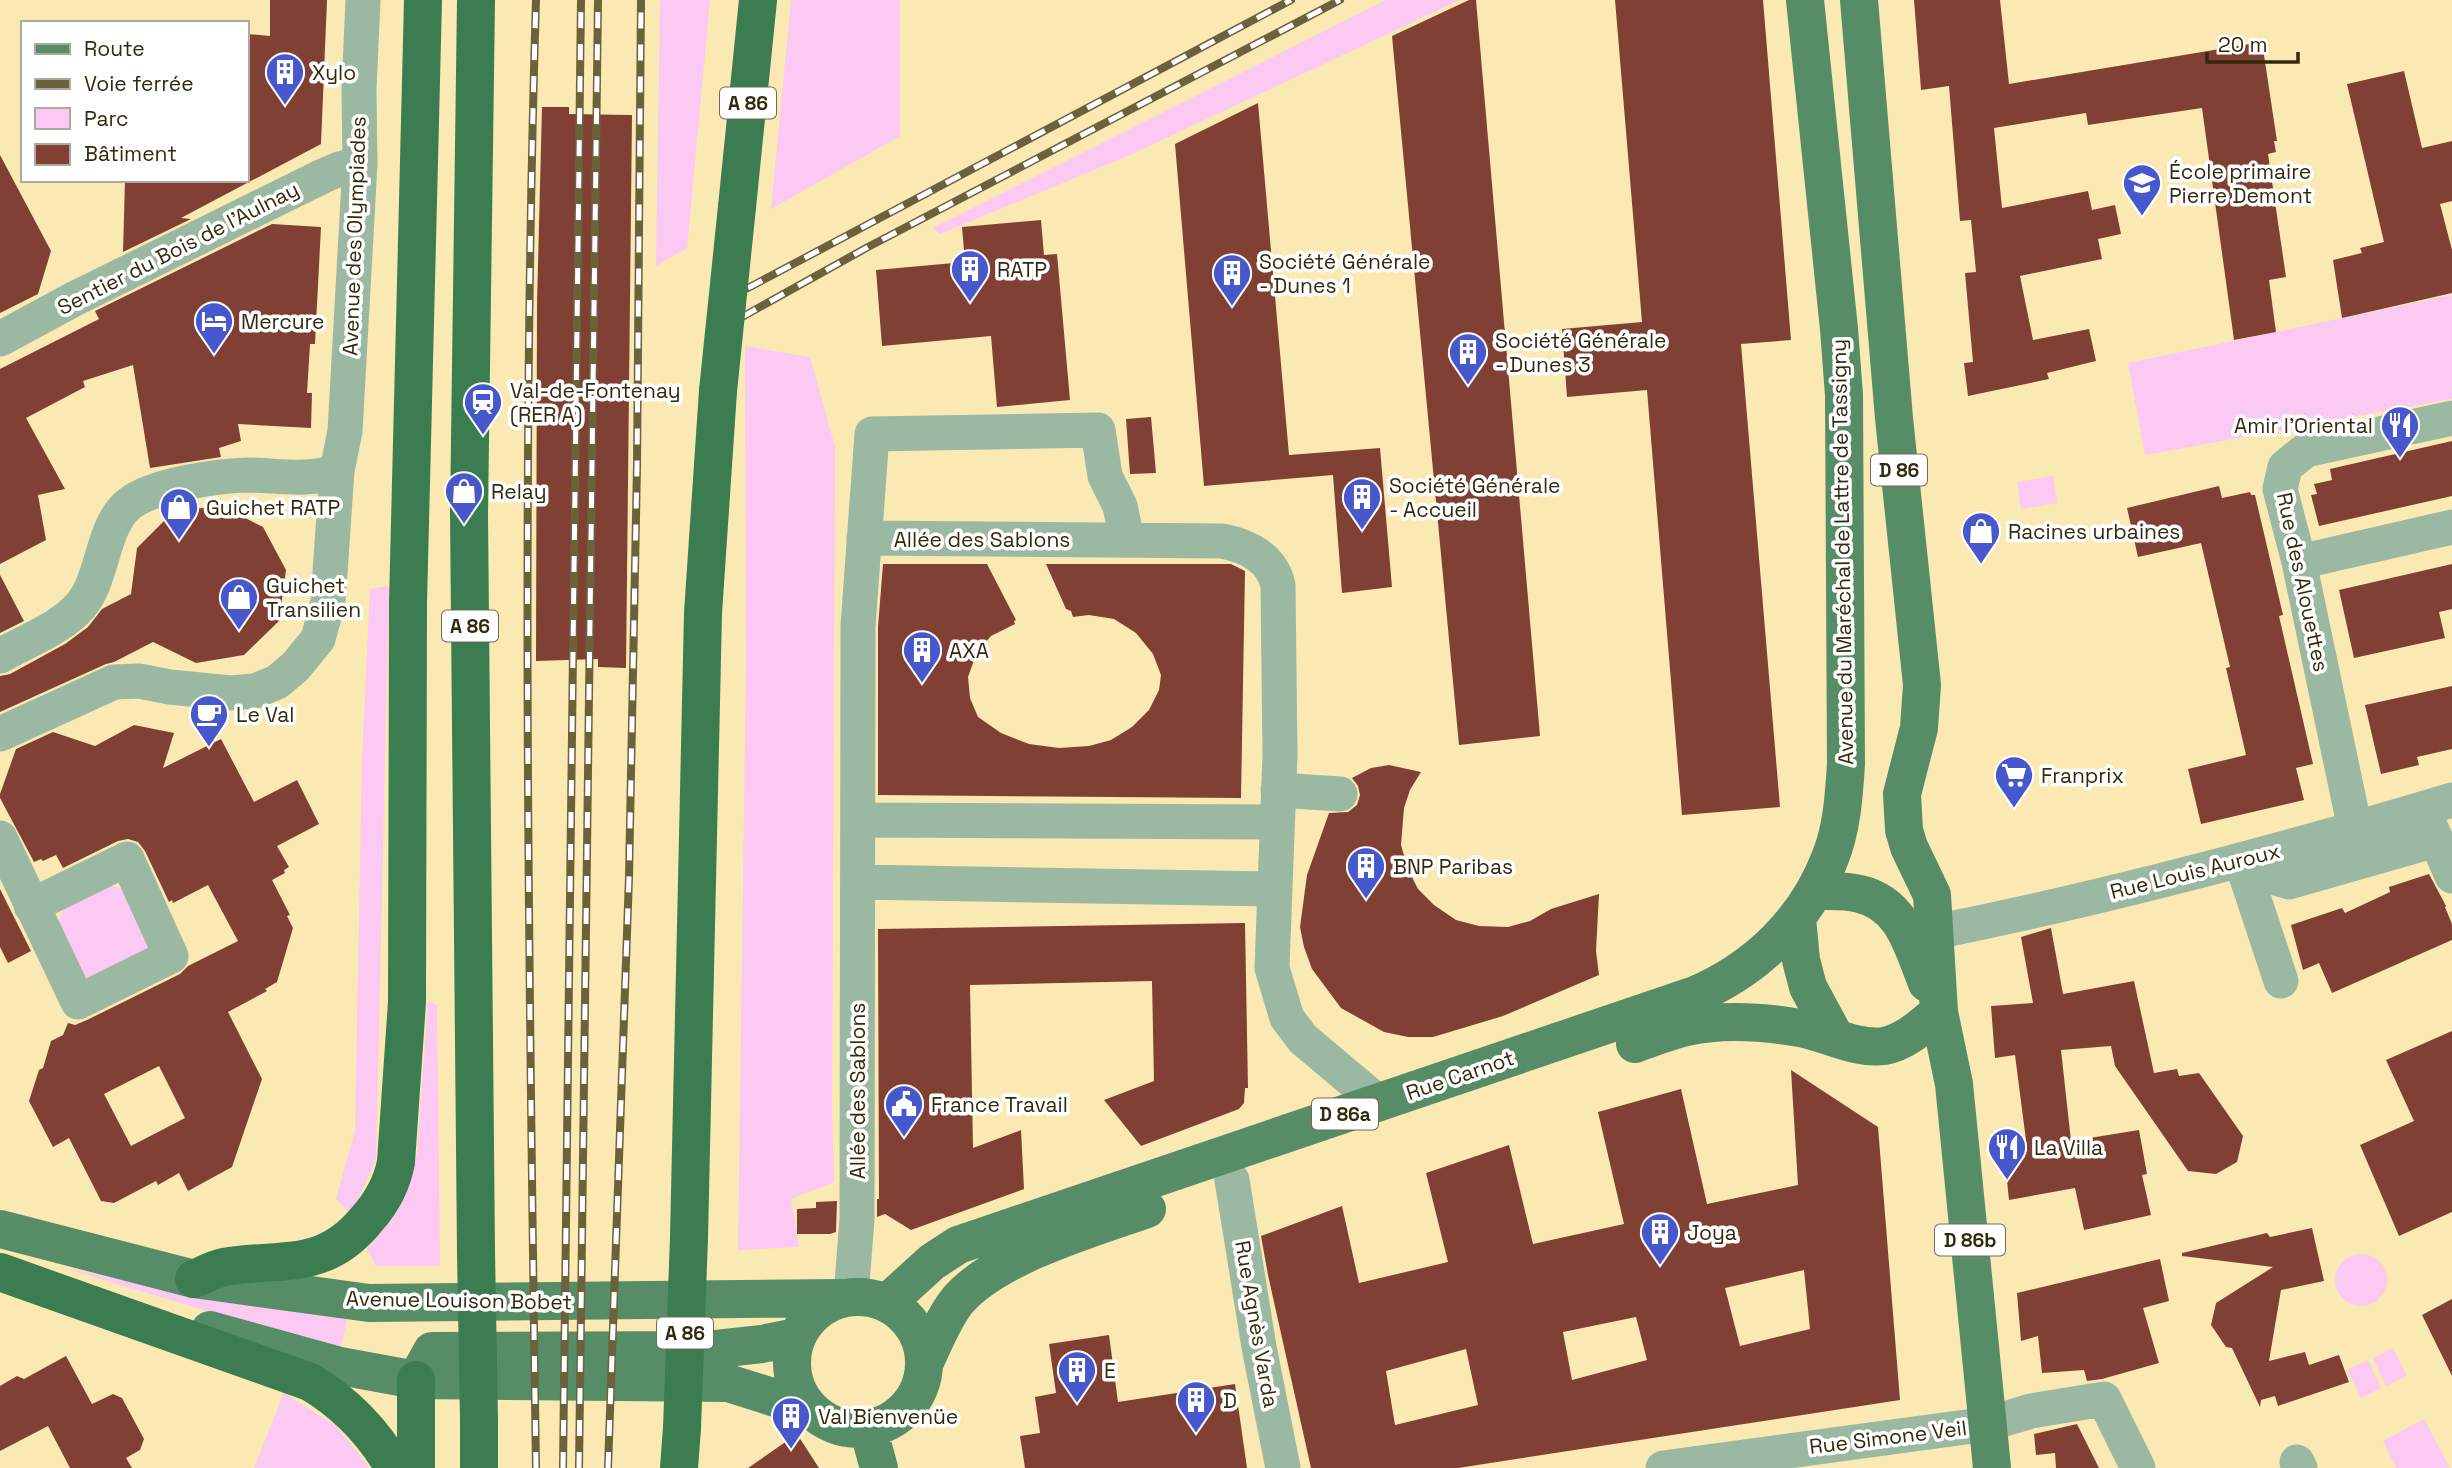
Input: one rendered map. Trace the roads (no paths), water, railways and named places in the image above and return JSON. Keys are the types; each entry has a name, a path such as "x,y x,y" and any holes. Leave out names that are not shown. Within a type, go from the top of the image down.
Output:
{"highway":[{"path":"194,1279 222,1267 310,1258 340,1245 359,1230 379,1205 390,1185 396,1162 407,1002 408,603 423,0"},
{"name":"A 86","path":"476,0 469,514 479,1468"},
{"name":"A 86","path":"679,1468 689,1238 703,613 718,391 758,0"},
{"path":"0,1271 310,1382 344,1405 386,1453 394,1468"},
{"path":"416,1380 416,1468"}],"main road":[{"name":"Avenue du Maréchal de Lattre de Tassigny","path":"1805,0 1839,329 1846,471 1846,764 1843,800 1830,858 1806,904"},
{"name":"D 86","path":"1859,0 1894,418 1922,685 1919,728 1902,794 1904,830 1909,847 1932,895 1934,932"},
{"path":"1858,893 1880,901 1895,912 1904,926 1939,1012 1909,1036 1892,1044 1873,1047 1835,1037 1808,987 1801,960 1806,904 1858,893"},
{"name":"Rue Carnot","path":"860,1299 932,1262 958,1245 1715,987 1762,956 1806,904"},
{"name":"D 86b","path":"1934,932 1939,1012 1954,1084 1992,1468"},
{"name":"Rue Carnot","path":"925,1362 951,1309 961,1297 1006,1263 1094,1228 1684,1027 1773,1024 1835,1037"},
{"name":"Avenue Louison Bobet","path":"0,1229 194,1279 369,1303 860,1299"},
{"path":"0,1271 340,1366 416,1380 728,1383 810,1409"},
{"path":"860,1299 902,1313 914,1327 922,1344 925,1362 922,1380 914,1398 902,1412 886,1423 868,1429 852,1429 822,1419 810,1409 799,1394 792,1375 791,1356 796,1337 807,1319 822,1306 860,1299"},
{"path":"416,1380 432,1352 707,1350 796,1337"},
{"path":"868,1429 879,1468"}],"street":[{"name":"Avenue des Olympiades","path":"0,734 114,682 139,681 230,693 256,691 277,682 295,667 318,639 328,602 337,471 345,431 360,164 359,89 363,0"},
{"name":"Sentier du Bois de l'Aulnay","path":"15,331 323,176 360,164"},
{"name":"Rue des Alouettes","path":"2355,829 2299,562 2280,489 2285,467 2306,450 2452,418"},
{"path":"863,538 872,434 1098,430 1105,476 1120,506 1127,539"},
{"path":"0,656 64,620 82,604 95,579 106,543 129,504 163,488 184,483 244,475 319,477 337,471"},
{"path":"2299,562 2452,527"},
{"name":"Allée des Sablons","path":"860,1299 857,1219 858,626 863,538 1203,540 1238,544 1253,551 1272,567 1278,585 1280,634 1272,968 1287,1018 1303,1039 1379,1103"},
{"path":"858,820 1277,806 1340,794"},
{"name":"Rue Louis Auroux","path":"1934,932 2250,858 2437,805"},
{"path":"2437,805 2436,841 2452,876"},
{"path":"0,838 31,906"},
{"path":"2250,858 2265,875 2289,883 2436,841"},
{"path":"2250,858 2280,981"},
{"path":"858,882 1275,889"},
{"name":"Rue Agnès Varda","path":"1231,1180 1259,1347 1283,1468"},
{"name":"Rue Simone Veil","path":"1663,1468 1988,1424 2031,1411 2104,1399 2138,1468"}],"railway":[{"path":"536,0 531,183 528,550 529,918 536,1468"},
{"path":"563,1468 581,0"},
{"path":"579,1468 598,0"},
{"path":"608,1468 629,877 637,466 641,0"},
{"path":"748,288 1291,0"},
{"path":"742,317 868,247 1340,0"}],"place":[{"name":"Xylo","path":"285,106"},
{"name":"École primaire Pierre Demont","path":"2142,217"},
{"name":"RATP","path":"970,303"},
{"name":"Société Générale - Dunes 1","path":"1232,307"},
{"name":"Mercure","path":"214,355"},
{"name":"Société Générale - Dunes 3","path":"1468,386"},
{"name":"Val-de-Fontenay (RER A)","path":"483,436"},
{"name":"Amir l'Oriental","path":"2400,459"},
{"name":"Relay","path":"464,525"},
{"name":"Société Générale - Accueil","path":"1362,531"},
{"name":"Guichet RATP","path":"179,541"},
{"name":"Racines urbaines","path":"1981,565"},
{"name":"Guichet Transilien","path":"239,631"},
{"name":"AXA","path":"922,684"},
{"name":"Le Val","path":"209,748"},
{"name":"Franprix","path":"2014,809"},
{"name":"BNP Paribas","path":"1366,900"},
{"name":"France Travail","path":"904,1138"},
{"name":"La Villa","path":"2007,1181"},
{"name":"Joya","path":"1660,1266"},
{"name":"E","path":"1077,1404"},
{"name":"D","path":"1196,1434"},
{"name":"Val Bienvenüe","path":"791,1450"}]}
